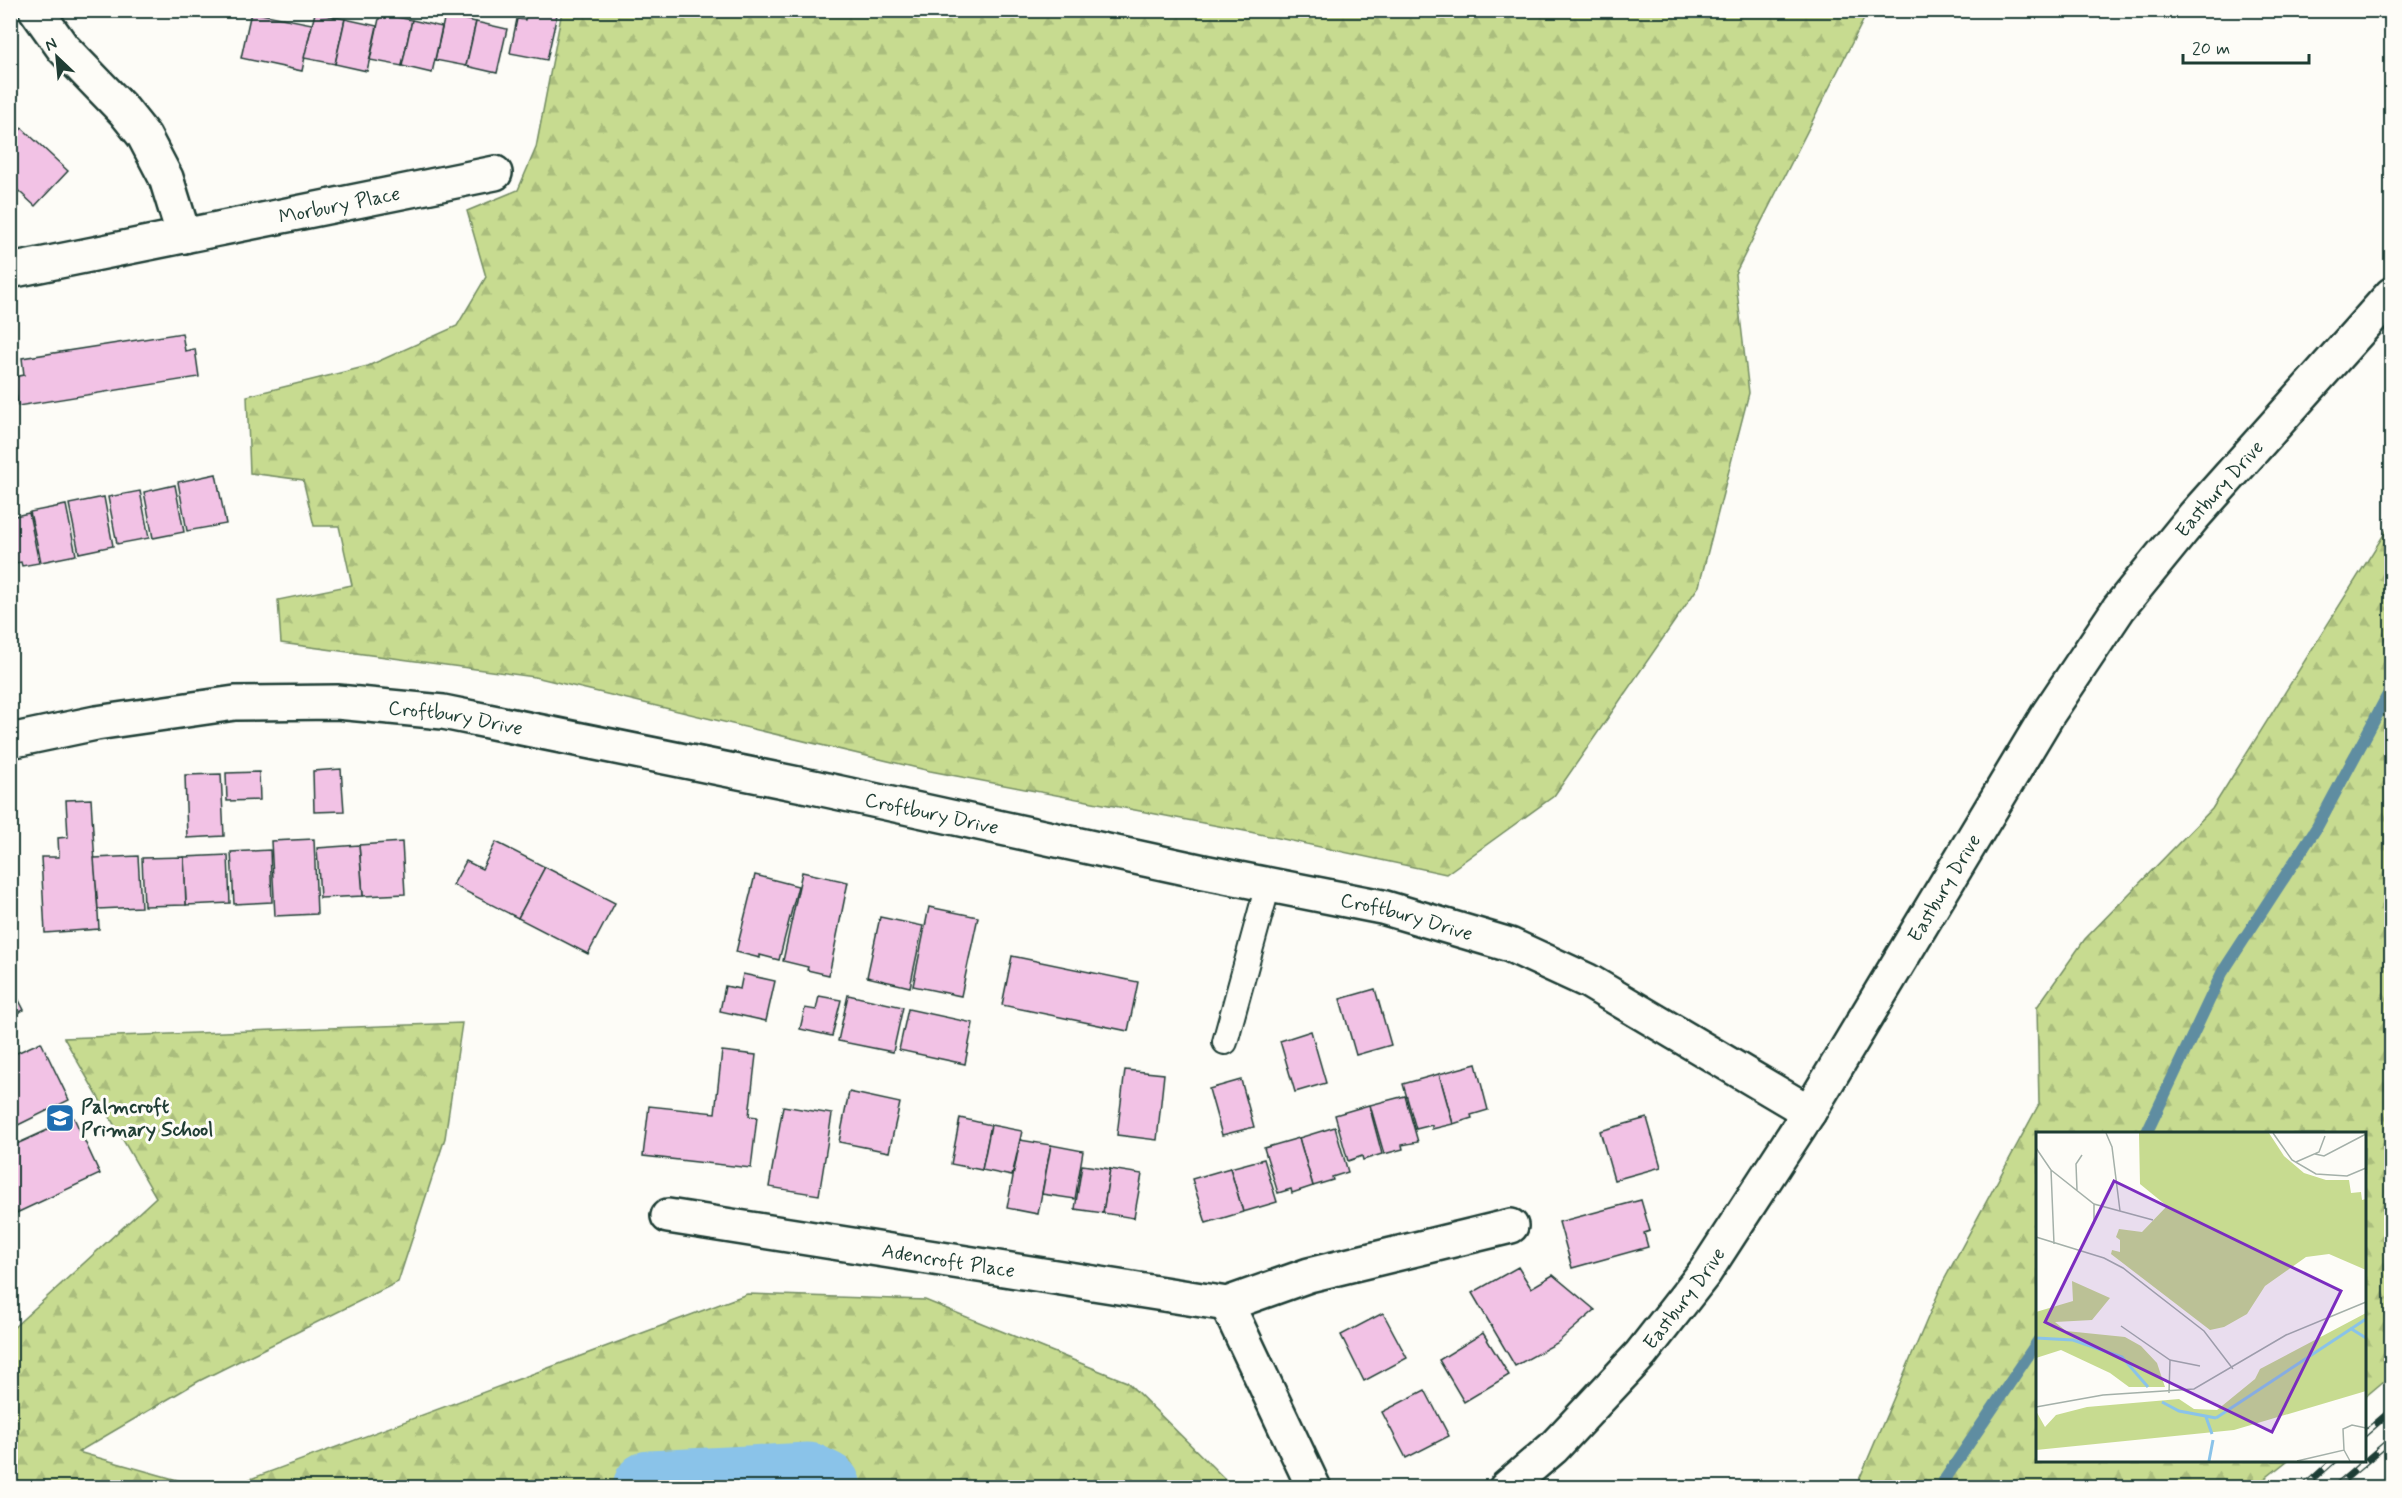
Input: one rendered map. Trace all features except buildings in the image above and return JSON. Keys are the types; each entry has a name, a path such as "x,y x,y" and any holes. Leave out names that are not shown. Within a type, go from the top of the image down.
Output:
{"street":[{"path":"36,10 63,48 124,111 144,136 166,178 184,236"},
{"name":"Morbury Place","path":"10,271 495,173"},
{"name":"Eastbury Drive","path":"1506,1488 1553,1448 1641,1354 1705,1272 1809,1112 2048,714 2119,608 2194,516 2391,294"},
{"name":"Croftbury Drive","path":"10,741 96,723 236,703 337,702 443,712 813,788 1395,910 1510,945 1588,981 1809,1112"},
{"name":"Adencroft Place","path":"668,1216 1227,1304 1309,1275 1511,1226"},
{"path":"1227,1304 1314,1488"}],"lane":[{"path":"1225,1042 1268,885"}],"green space":[{"path":"562,10 1868,11 1735,274 1749,393 1699,586 1554,796 1446,874 1250,832 930,771 535,677 281,643 278,600 352,585 339,526 314,526 303,480 250,473 247,396 368,366 457,326 486,277 467,211 518,190 536,148"},
{"path":"2391,523 2391,1375 2366,1396 2366,1132 2036,1132 2036,1462 2286,1462 2254,1487 1856,1487 1943,1282 2039,1104 2037,1007 2085,939 2212,809"},
{"path":"462,1023 445,1138 398,1282 199,1381 78,1452 202,1487 11,1487 11,1330 156,1197 64,1038"},
{"path":"747,1294 925,1300 1127,1382 1233,1487 229,1487"}],"waterway":[{"path":"2147,1132 2222,973 2317,827 2392,687"},
{"path":"1939,1488 2036,1344"},
{"path":"650,1488 808,1480 824,1488"}],"railway":[{"path":"2366,1432 2392,1410"},
{"path":"2366,1461 2392,1439"},
{"path":"2303,1488 2332,1462"},
{"path":"2334,1488 2365,1462"}],"place":[{"name":"Palmcroft Primary School","path":"60,1118"}]}
